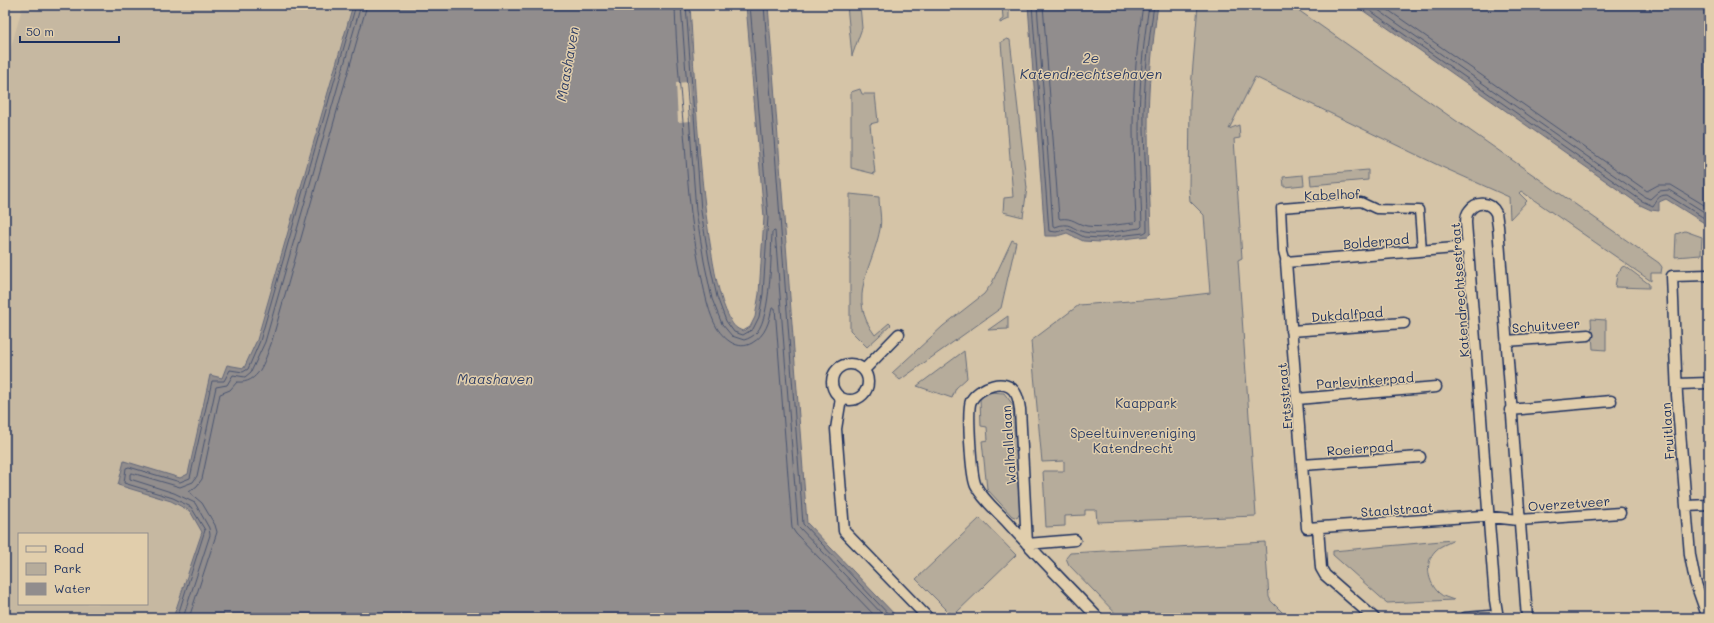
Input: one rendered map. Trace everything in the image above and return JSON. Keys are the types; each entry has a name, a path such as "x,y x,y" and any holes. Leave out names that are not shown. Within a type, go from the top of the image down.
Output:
{"street":[{"name":"Kabelhof","path":"1286,262 1283,251 1281,208 1361,202 1376,209 1419,210 1422,250"},
{"name":"Katendrechtsestraat","path":"1498,618 1466,223 1468,212 1476,205 1486,204 1496,212 1498,226 1510,410 1527,618"},
{"name":"Bolderpad","path":"1286,262 1467,247"},
{"name":"Ertsstraat","path":"1286,262 1307,528"},
{"name":"Fruitlaan","path":"1708,618 1695,581 1690,555 1677,384 1672,276 1709,275"},
{"name":"Dukdalfpad","path":"1291,331 1404,322"},
{"path":"864,370 900,334"},
{"name":"Schuitveer","path":"1506,341 1588,335"},
{"path":"853,364 864,370 869,381 865,393 860,398 848,401 841,398 834,391 832,386 833,375 841,366 853,364"},
{"path":"1677,384 1709,383"},
{"name":"Walhallalaan","path":"1028,544 1020,409 1018,398 1010,388 998,385 990,386 976,394 968,409 974,481 980,492 1028,544 1098,618"},
{"name":"Parlevinkerpad","path":"1297,399 1436,387"},
{"path":"841,398 836,430 844,531 928,618"},
{"path":"1510,410 1611,400"},
{"name":"Roeierpad","path":"1302,465 1420,457"},
{"path":"1686,506 1709,505"},
{"name":"Overzetveer","path":"1519,520 1620,513"},
{"path":"1489,516 1519,520"},
{"name":"Staalstraat","path":"1307,528 1489,516"},
{"path":"1318,528 1321,568 1324,575 1374,618"},
{"path":"1028,544 1075,540"},
{"path":"1465,618 1490,616 1498,618"}],"shaded area":[{"path":"23,5 361,5 232,618 5,618 5,69"}],"green space":[{"path":"847,5 860,5 862,28 852,56"},
{"path":"1002,5 1009,5 1009,19 1000,23 1003,19"},
{"name":"Kaappark","path":"1198,5 1291,5 1659,263 1662,267 1661,273 1651,273 1651,281 1521,191 1519,193 1527,201 1510,219 1509,197 1442,167 1255,77 1229,129 1239,125 1240,138 1234,139 1242,258 1238,260 1256,516 1097,522 1096,510 1085,510 1085,515 1065,516 1065,526 1046,527 1043,471 1064,471 1064,461 1042,462 1031,341 1079,305 1210,293 1204,215 1190,201 1189,190 1190,100"},
{"path":"1007,39 1010,40 1027,188 1023,217 1003,212 1004,198 1013,197 1001,42"},
{"path":"860,89 862,94 875,94 878,122 870,124 875,174 851,168 851,92"},
{"path":"1368,170 1368,180 1311,185 1310,175"},
{"path":"1303,175 1304,185 1284,187 1283,177"},
{"path":"850,194 879,197 881,225 877,243 864,282 862,295 863,308 867,321 875,335 889,323 891,325 867,347 850,330"},
{"path":"1685,231 1702,237 1701,255 1675,257 1676,234"},
{"path":"1012,240 1016,242 1001,308 900,380 892,373 943,326 984,294 992,283"},
{"path":"1625,266 1649,284 1649,288 1615,287 1617,275 1622,267"},
{"path":"1008,316 1008,329 988,330"},
{"path":"1591,319 1606,320 1606,350 1593,349"},
{"path":"964,351 967,378 956,388 952,398 917,386"},
{"path":"989,392 1004,393 1013,405 1020,513 1017,518 1012,516 987,489 982,441 988,440 987,427 981,426 980,398"},
{"path":"980,518 1016,555 953,616 916,579"},
{"path":"1452,540 1435,551 1429,561 1429,573 1435,589 1442,596 1454,600 1387,603 1333,555 1333,551"},
{"path":"1265,542 1269,597 1271,601 1288,618 1120,618 1069,565 1066,558 1070,553"}],"water":[{"name":"Maashaven","path":"353,5 690,5 700,154 706,214 712,253 722,301 731,321 737,328 743,331 750,327 755,317 759,294 764,217 746,5 768,5 807,523 898,618 173,618 202,532 190,511 171,501 118,485 124,461 180,478 188,474 210,375 222,378 227,365 244,368 257,340"},
{"name":"2e Katendrechtsehaven","path":"1028,5 1158,5 1152,51 1148,114 1151,233 1148,236 1100,242 1083,241 1067,233 1057,236 1045,236"},
{"path":"1355,5 1709,5 1709,226 1666,199 1659,202 1659,211 1651,210 1640,205"}],"pier":[{"path":"688,82 691,121 678,122 676,83"}],"park label":[{"name":"Speeltuinvereniging Katendrecht","path":"1133,440"}]}
